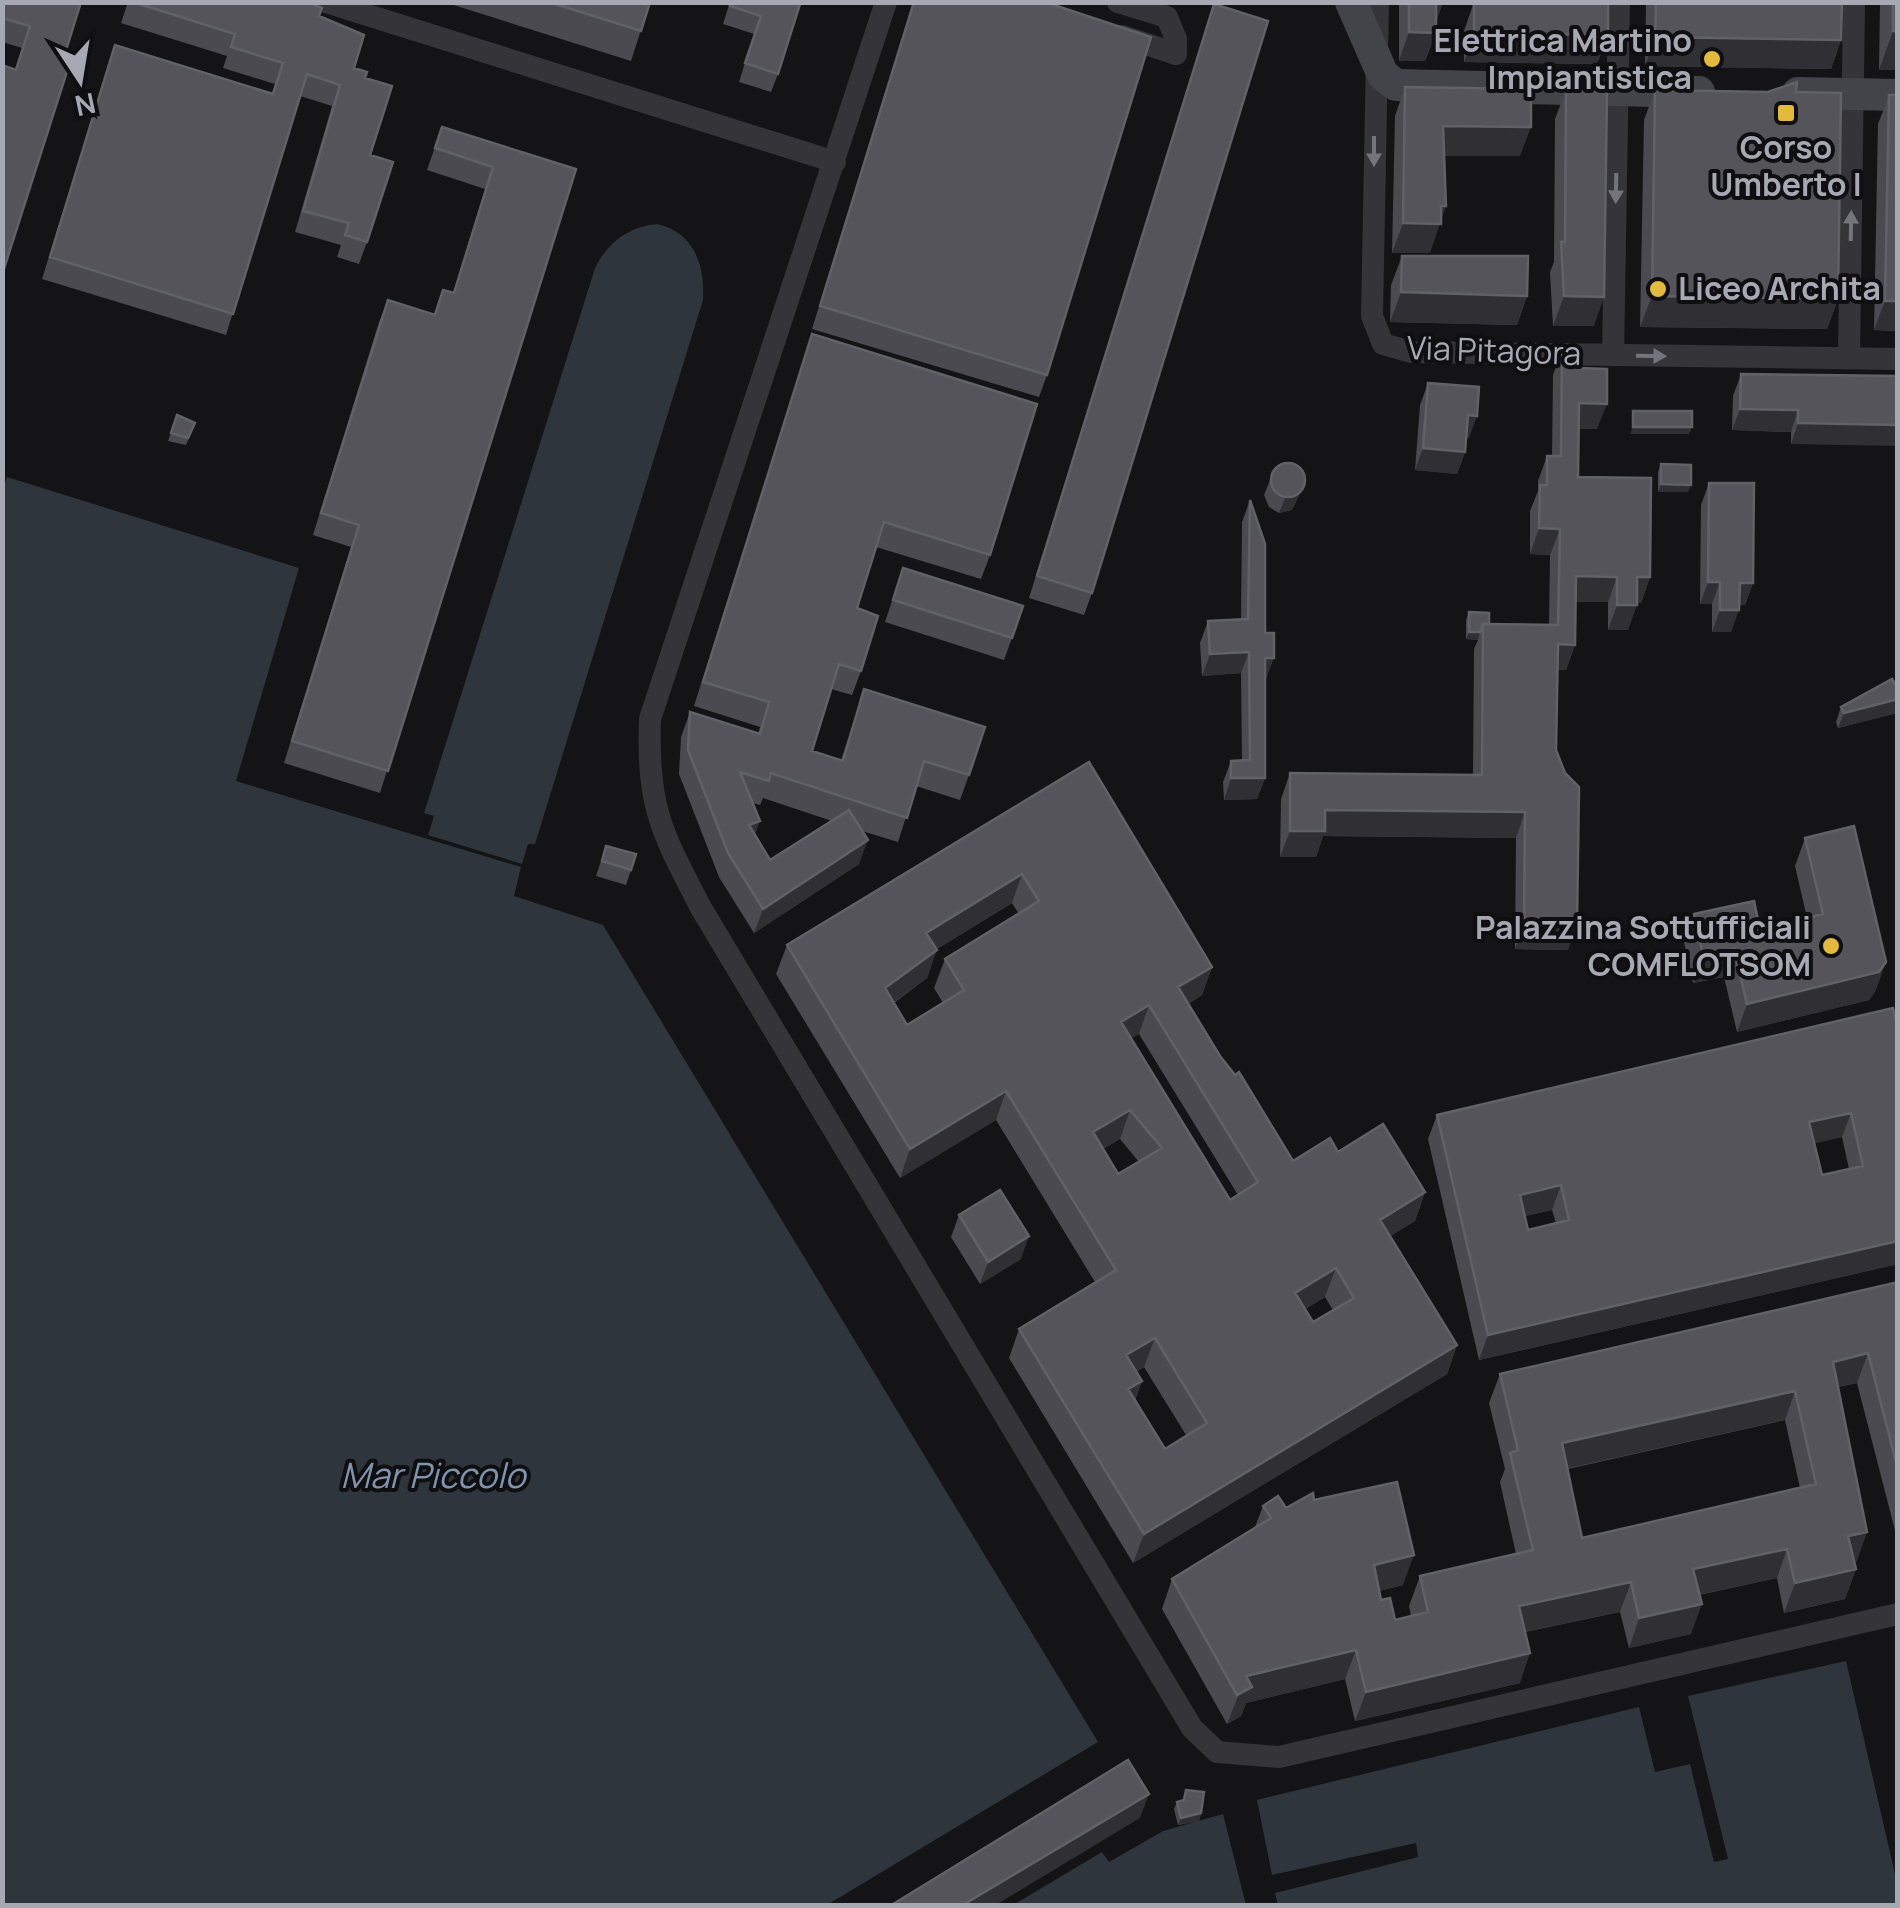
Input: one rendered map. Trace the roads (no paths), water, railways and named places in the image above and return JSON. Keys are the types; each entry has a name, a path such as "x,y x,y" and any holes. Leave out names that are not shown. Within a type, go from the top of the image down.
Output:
{"main road":[{"path":"1351,2 1384,78 1400,86 1731,92"},
{"path":"1768,93 1898,95"}],"street":[{"path":"326,2 835,162"},
{"path":"886,2 650,718 648,778 661,831 701,908 1192,1728 1218,1752 1279,1757 1898,1614"},
{"path":"1104,31 1176,54 1176,39 1167,17 1118,2"},
{"path":"1374,53 1378,2"},
{"path":"1613,355 1619,2"},
{"path":"1848,358 1854,2"},
{"name":"Via Pitagora","path":"1374,53 1372,316 1382,344 1411,352 1898,359"}],"water":[{"path":"657,224 680,234 695,252 702,274 703,300 535,844 528,844 522,864 428,835 434,816 424,813 595,268 620,237"},
{"name":"Mar Piccolo","path":"7,477 299,568 236,781 521,867 514,896 603,925 1098,1742 827,1905 3,1905 2,491"},
{"path":"1846,1661 1897,1883 1897,1905 1278,1905 1275,1893 1418,1857 1416,1843 1272,1875 1257,1800 1639,1707 1655,1772 1690,1764 1714,1862 1728,1859 1688,1696"},
{"path":"1223,1814 1246,1905 1013,1905 1102,1852 1109,1862 1163,1831"}],"place":[{"name":"Elettrica Martino Impiantistica","path":"1712,59"},
{"name":"Corso Umberto I","path":"1786,113"},
{"name":"Liceo Archita","path":"1658,289"},
{"name":"Palazzina Sottufficiali COMFLOTSOM","path":"1831,946"}]}
